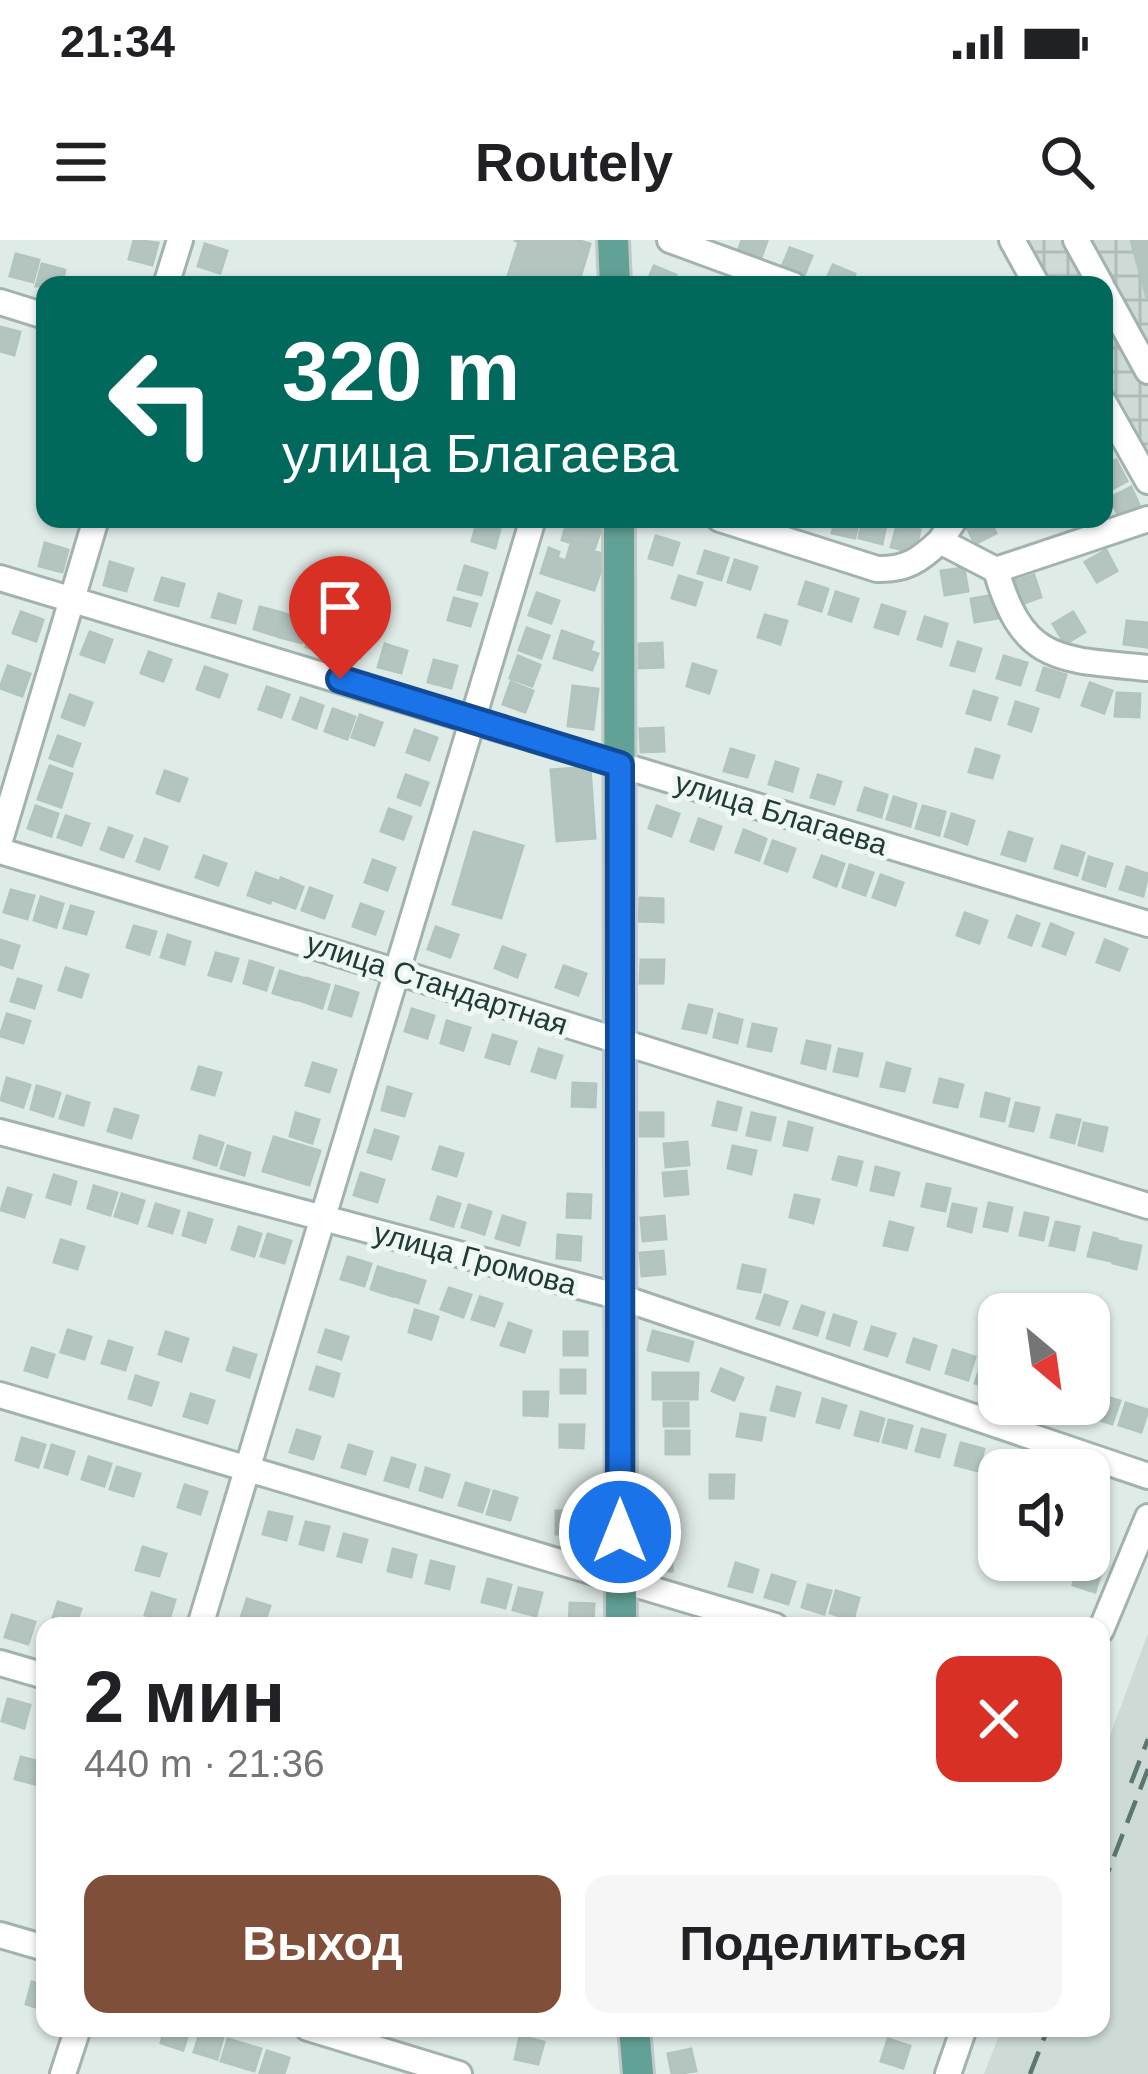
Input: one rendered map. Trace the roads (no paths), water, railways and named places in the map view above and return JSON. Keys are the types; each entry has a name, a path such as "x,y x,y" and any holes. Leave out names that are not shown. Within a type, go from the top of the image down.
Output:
{"main road":[{"path":"614,245 615,276"},
{"path":"619,528 621,1617"},
{"path":"635,2037 638,2074"}],"street":[{"path":"169,276 180,240"},
{"path":"670,240 768,276"},
{"path":"1012,240 1032,276"},
{"path":"1076,240 1096,276"},
{"path":"606,276 614,245"},
{"path":"0,302 36,313"},
{"path":"1113,308 1148,371"},
{"path":"1113,419 1148,481"},
{"path":"940,541 996,570 1148,519"},
{"path":"0,840 93,528"},
{"path":"203,1617 530,528"},
{"path":"748,528 877,569 894,570 918,562 949,528"},
{"path":"996,570 1006,606 1024,636 1071,658 1148,668"},
{"name":"улица Благаева","path":"0,578 1148,924"},
{"name":"улица Стандартная","path":"0,851 400,970 619,1044 1148,1206"},
{"name":"улица Громова","path":"0,1132 620,1297 1148,1476"},
{"path":"0,1395 746,1617"},
{"path":"1106,1617 1148,1517"},
{"path":"0,1663 36,1673"},
{"path":"0,1935 36,1945"},
{"path":"63,2074 75,2037"},
{"path":"338,2037 460,2074"},
{"path":"948,2074 961,2037"}],"railway":[{"path":"1131,1783 1148,1739"},
{"path":"1110,1867 1148,1769"},
{"path":"1030,2074 1044,2037"}]}
